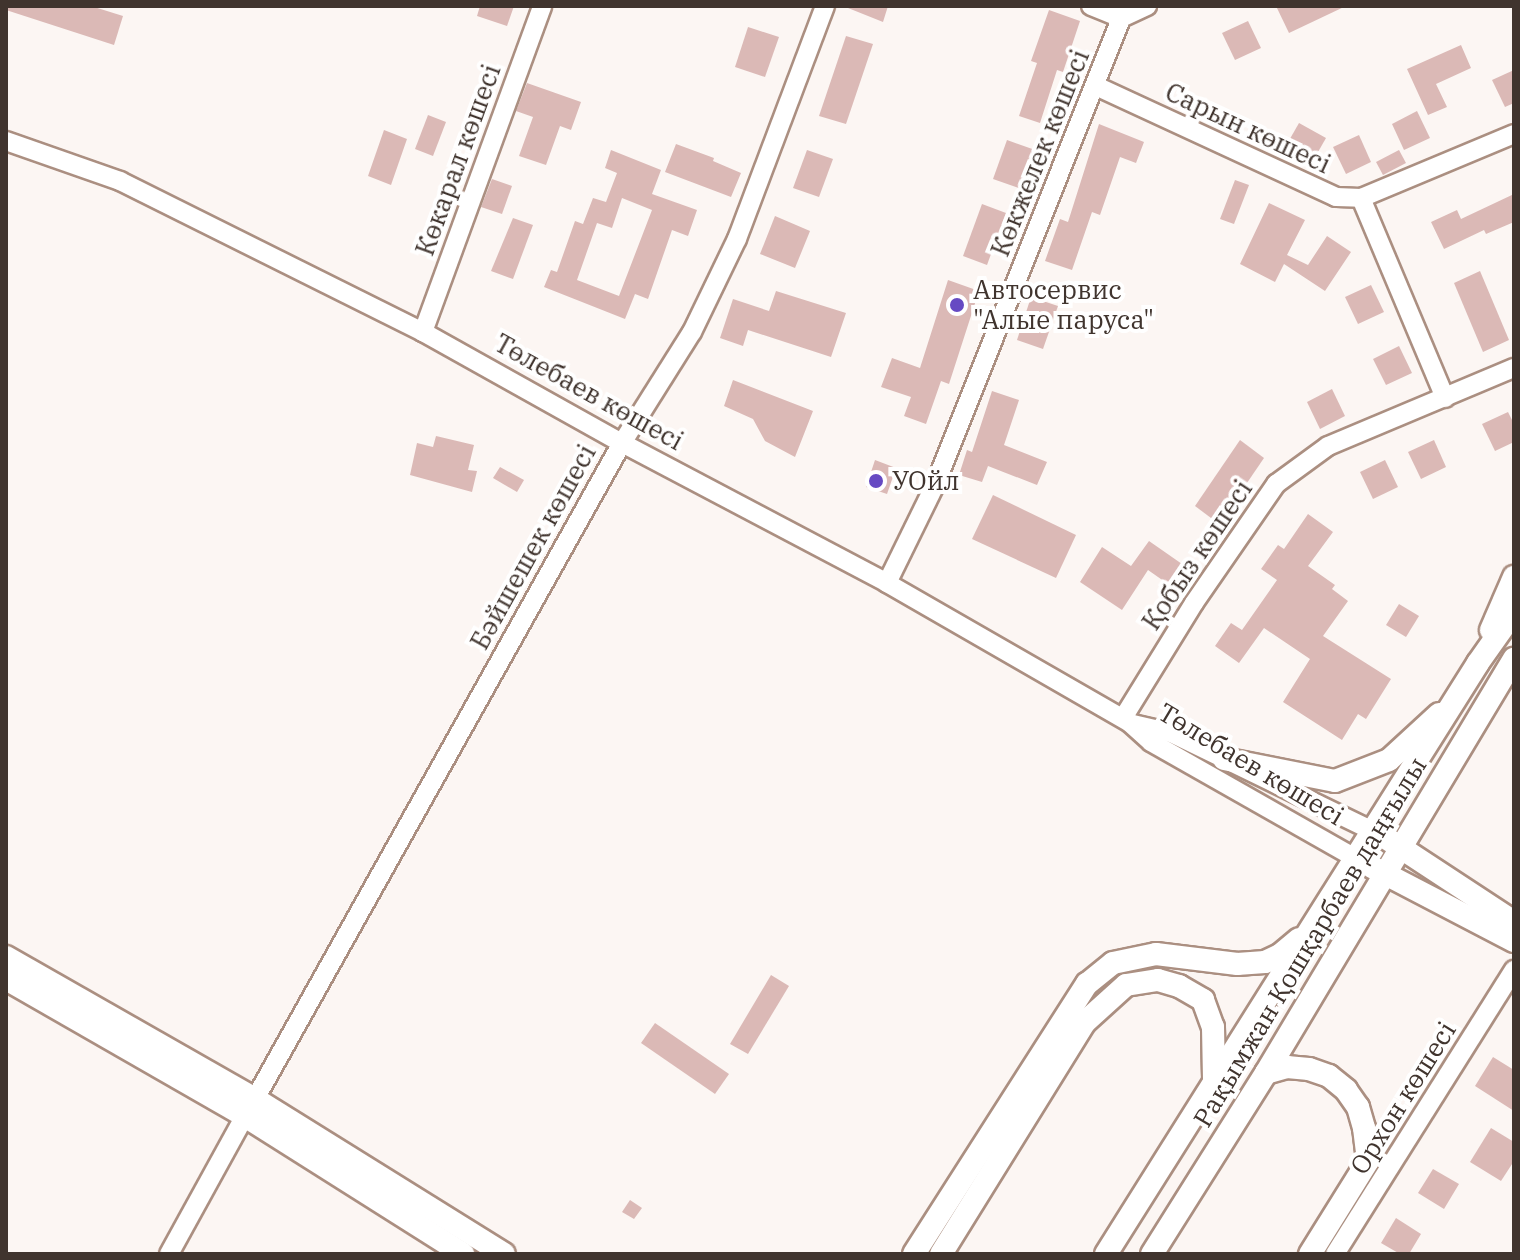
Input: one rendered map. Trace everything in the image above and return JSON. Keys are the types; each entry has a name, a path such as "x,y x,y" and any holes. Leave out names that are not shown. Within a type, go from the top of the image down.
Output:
{"main road":[{"path":"1478,663 1514,577"},
{"name":"Рақымжан Қошқарбаев даңғылы","path":"1106,1254 1375,832 1478,663 1514,612"},
{"name":"Рақымжан Қошқарбаев даңғылы","path":"1152,1254 1266,1073 1514,659"},
{"path":"1224,759 1335,781 1389,760 1455,700"},
{"name":"Төлебаев көшесі","path":"1375,832 1400,845 1514,922"},
{"name":"Төлебаев көшесі","path":"1357,859 1514,941"},
{"path":"914,1254 1087,984 1104,970 1113,963 1156,954 1237,964 1265,962 1280,955 1315,925"},
{"path":"6,957 250,1107 504,1254"},
{"path":"6,979 250,1107 463,1254"},
{"path":"941,1254 1085,1022 1126,985 1158,980 1179,986 1203,1000 1213,1027 1213,1083"},
{"path":"1266,1073 1287,1067 1309,1069 1329,1076 1346,1090 1358,1107 1364,1128 1368,1161 1310,1254"}],"street":[{"name":"Көкарал көшесі","path":"423,332 542,6"},
{"name":"Бәйшешек көшесі","path":"169,1254 622,443 692,332 737,239 825,6"},
{"path":"1091,6 1124,12 1147,6"},
{"name":"Көкжелек көшесі","path":"887,583 935,485 1124,12"},
{"name":"Сарын көшесі","path":"1096,86 1316,190 1336,197 1361,198"},
{"path":"1445,398 1361,198 1514,134"},
{"name":"Төлебаев көшесі","path":"6,141 120,181 423,332 622,443 887,583 1126,721 1151,742 1357,859"},
{"name":"Қобыз көшесі","path":"1126,721 1194,603 1276,484 1328,446 1514,368"},
{"name":"Төлебаев көшесі","path":"1126,721 1171,733 1375,832"},
{"name":"Орхон көшесі","path":"1335,1254 1514,970"}],"building":[{"path":"6,6 91,6 123,16 114,45 6,10"},
{"path":"480,6 514,6 507,26 477,16"},
{"path":"843,6 888,6 883,22"},
{"path":"1276,6 1346,6 1289,33"},
{"path":"1049,10 1080,21 1063,72 1057,70 1040,123 1019,116 1037,63 1031,61"},
{"path":"1248,21 1261,48 1235,60 1222,33"},
{"path":"748,27 779,37 765,77 735,67"},
{"path":"846,36 873,44 846,124 819,116"},
{"path":"1461,45 1471,68 1436,84 1447,107 1428,115 1407,69"},
{"path":"1514,70 1514,103 1505,107 1492,80"},
{"path":"527,83 581,102 571,130 560,126 546,165 519,156 533,117 516,111"},
{"path":"1417,111 1430,138 1404,150 1392,124"},
{"path":"428,115 446,122 433,156 415,149"},
{"path":"1299,123 1326,138 1310,166 1283,151"},
{"path":"1099,124 1144,142 1136,163 1120,157 1100,215 1092,212 1072,270 1045,261 1060,219 1068,222"},
{"path":"384,130 407,139 391,185 368,176"},
{"path":"1359,135 1371,162 1346,174 1333,147"},
{"path":"1007,140 1038,151 1024,190 993,179"},
{"path":"676,144 714,158 713,161 741,173 731,197 665,172"},
{"path":"611,150 661,170 652,194 697,210 688,236 672,230 648,299 635,294 625,319 544,287 551,270 557,272 575,221 583,224 593,198 606,202 617,173 605,168","holes":["622,198 652,210 619,296 577,280 597,223 612,228"]},
{"path":"807,150 833,159 819,197 793,188"},
{"path":"1399,150 1406,163 1383,175 1376,162"},
{"path":"492,179 512,186 502,214 481,207"},
{"path":"1235,180 1249,185 1234,224 1220,219"},
{"path":"1514,194 1514,222 1486,234 1484,230 1444,249 1431,222 1457,210 1461,219"},
{"path":"1269,203 1305,220 1287,255 1308,265 1327,236 1351,252 1325,291 1284,264 1275,282 1240,264"},
{"path":"982,204 1006,213 987,265 963,256"},
{"path":"775,216 810,231 795,268 760,254"},
{"path":"513,218 533,225 513,279 491,271"},
{"path":"1480,271 1509,340 1483,352 1454,283"},
{"path":"948,280 979,291 949,384 941,381 926,424 904,416 911,397 881,387 892,358 920,368"},
{"path":"1371,285 1384,312 1358,324 1345,297"},
{"path":"776,291 846,313 831,357 748,330 743,346 720,338 733,299 769,311"},
{"path":"1031,297 1058,306 1043,349 1017,340"},
{"path":"1399,346 1412,373 1386,385 1373,359"},
{"path":"733,380 813,411 795,457 765,441 753,419 724,406"},
{"path":"1332,389 1345,416 1320,429 1307,402"},
{"path":"992,391 1019,400 1004,445 1047,462 1037,485 988,466 982,482 959,475 967,450 972,452"},
{"path":"1508,412 1514,424 1514,442 1495,451 1482,424"},
{"path":"436,436 474,445 468,470 477,471 472,492 410,475 417,443 433,447"},
{"path":"1240,440 1264,458 1219,524 1195,506"},
{"path":"1434,440 1446,467 1421,479 1408,452"},
{"path":"875,460 896,468 887,494 866,487"},
{"path":"1385,460 1398,487 1373,499 1360,472"},
{"path":"500,467 524,480 517,492 493,478"},
{"path":"993,495 1076,535 1056,578 972,539"},
{"path":"1308,514 1333,532 1308,566 1335,585 1332,589 1348,601 1323,636 1391,679 1366,719 1358,714 1342,740 1283,702 1310,659 1264,628 1239,663 1215,646 1231,623 1242,630 1277,580 1261,569 1278,545 1284,549"},
{"path":"1149,541 1182,564 1168,584 1148,570 1122,610 1080,582 1102,547 1131,566"},
{"path":"1399,604 1419,616 1406,637 1386,625"},
{"path":"771,975 789,986 748,1054 730,1044"},
{"path":"655,1023 729,1074 715,1094 641,1043"},
{"path":"1493,1057 1514,1070 1514,1111 1475,1086"},
{"path":"1491,1128 1514,1142 1514,1161 1501,1181 1470,1162"},
{"path":"1433,1169 1459,1184 1444,1209 1418,1193"},
{"path":"630,1200 642,1208 634,1219 622,1212"},
{"path":"1396,1218 1421,1234 1409,1254 1400,1254 1381,1243"}],"place":[{"name":"Автосервис \"Алые паруса\"","path":"957,305"},
{"name":"УОйл","path":"876,481"}]}
